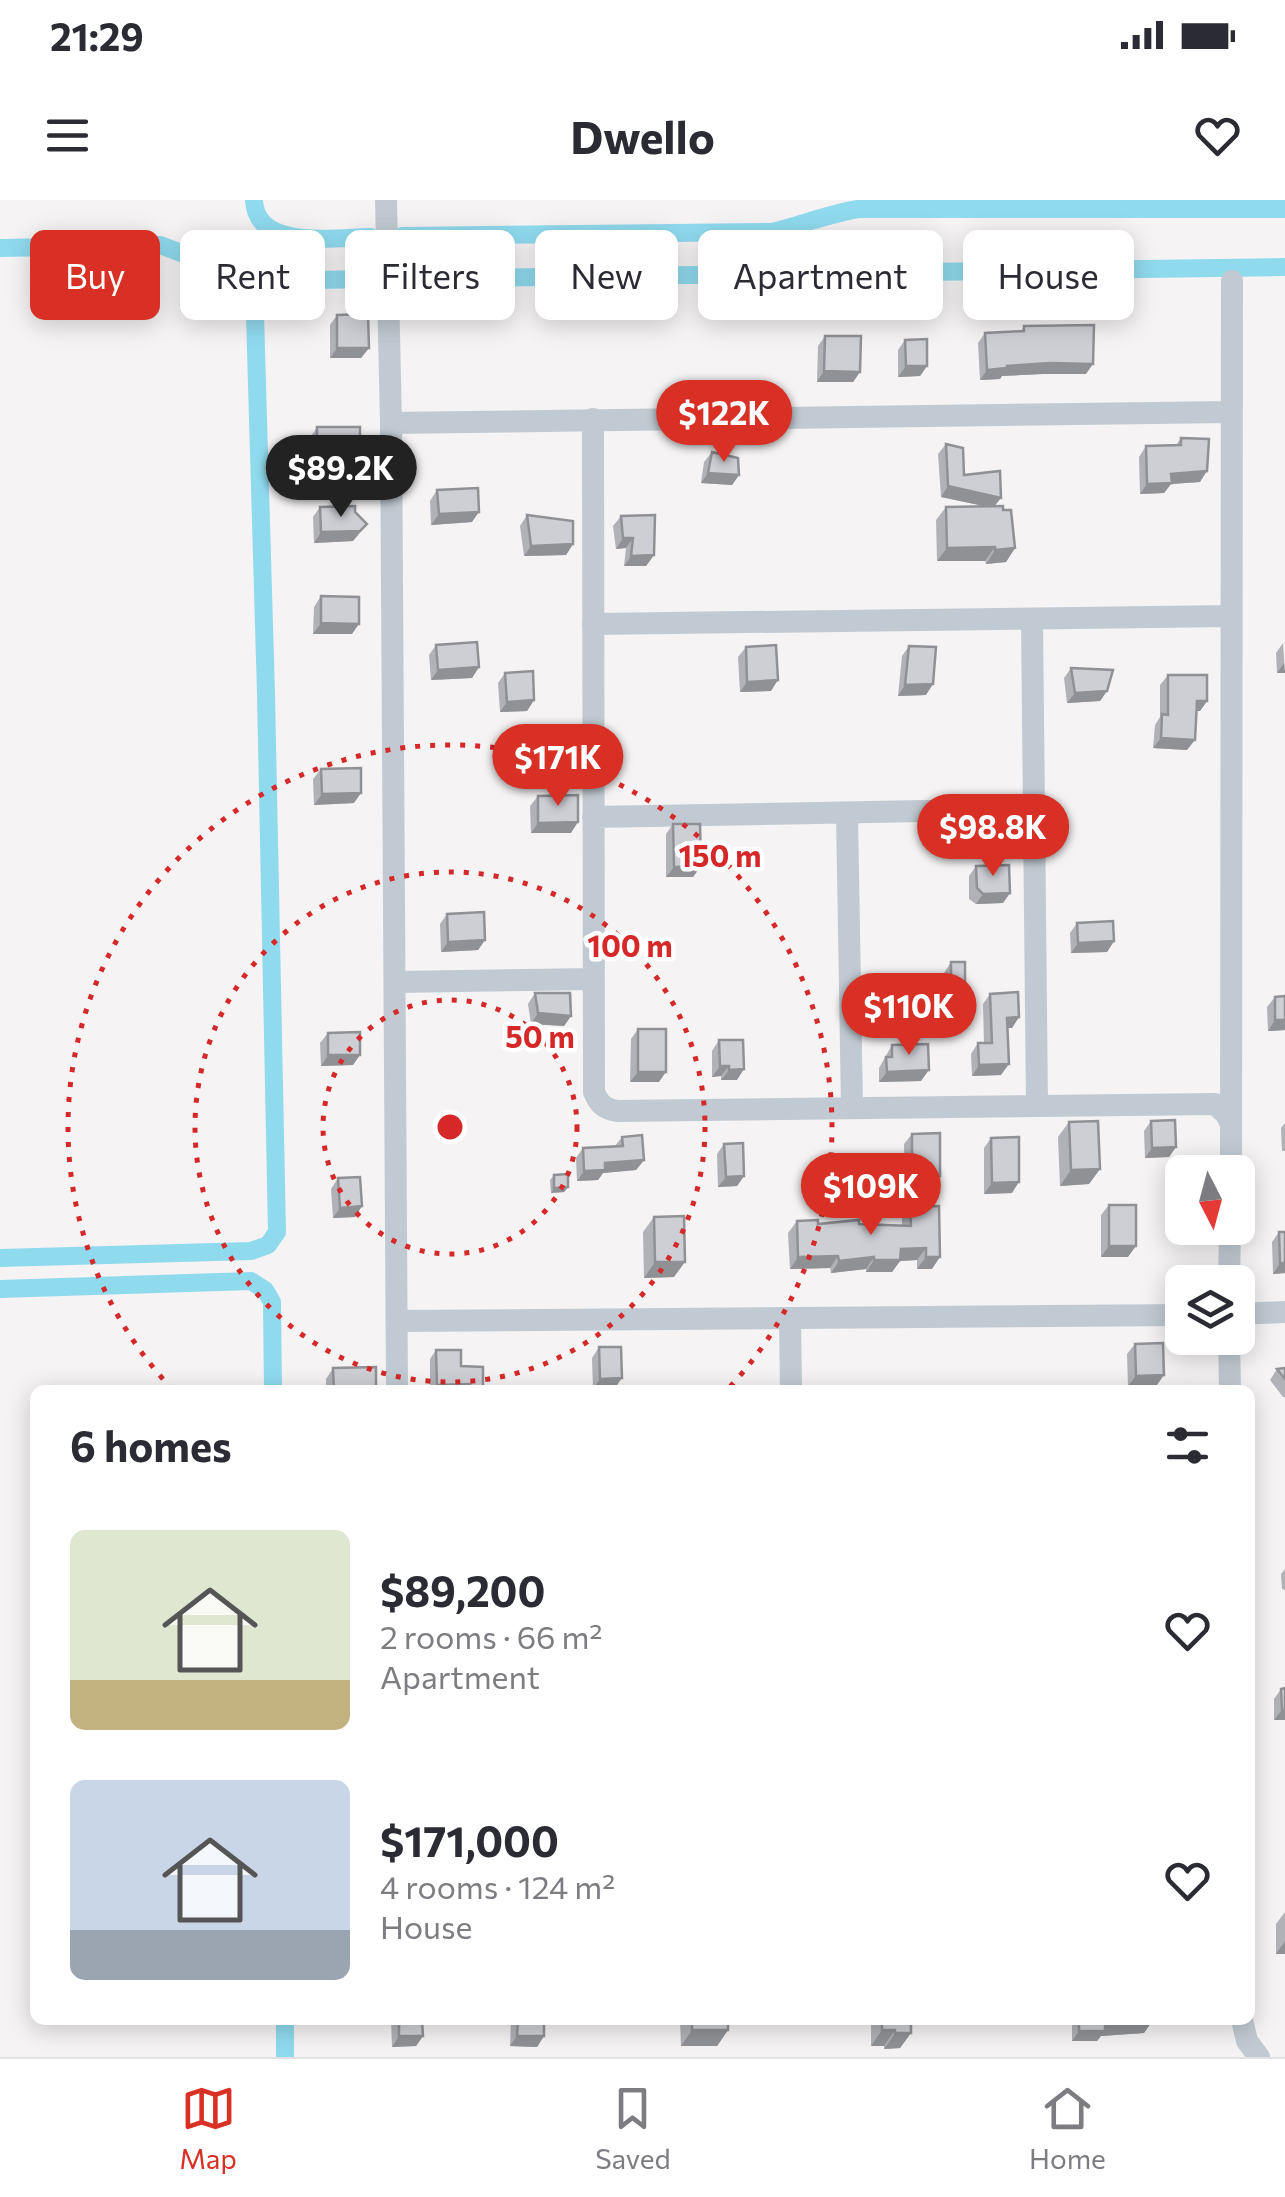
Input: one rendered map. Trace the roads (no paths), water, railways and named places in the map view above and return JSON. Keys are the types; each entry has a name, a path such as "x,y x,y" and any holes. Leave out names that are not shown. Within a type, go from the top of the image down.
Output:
{"street":[{"path":"386,200 397,1385"},
{"path":"1231,1155 1232,281"},
{"path":"390,423 1231,412"},
{"path":"593,420 593,979 594,1092 598,1102 607,1110 1215,1104 1230,1122"},
{"path":"593,624 1231,616"},
{"path":"1032,619 1037,1106"},
{"path":"593,818 1034,809"},
{"path":"847,812 852,1108"},
{"path":"395,982 593,979"},
{"path":"1255,1313 1285,1312"},
{"path":"397,1321 1165,1315"},
{"path":"790,1319 791,1385"},
{"path":"1229,1355 1230,1385"},
{"path":"1243,2025 1259,2057"}],"waterway":[{"path":"254,200 258,216 268,227 283,234 345,238"},
{"path":"515,235 772,232 858,209 1285,209"},
{"path":"0,248 160,245 223,275 254,281 345,279"},
{"path":"515,277 1285,267"},
{"path":"0,1258 251,1251 268,1245 277,1232 255,320"},
{"path":"0,1289 251,1281 265,1290 272,1302 273,1385"},
{"path":"285,2025 285,2057"}]}
